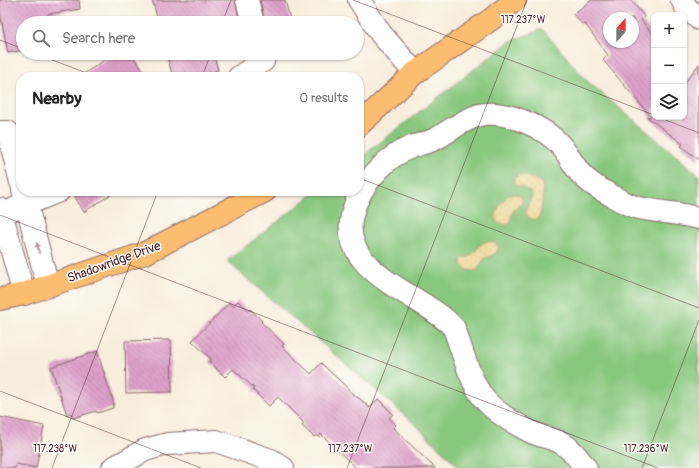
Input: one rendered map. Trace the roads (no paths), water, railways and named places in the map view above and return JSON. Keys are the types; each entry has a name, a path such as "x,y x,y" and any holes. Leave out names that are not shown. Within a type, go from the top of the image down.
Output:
{"main road":[{"path":"364,120 415,73 493,18 515,0"},
{"name":"Shadowridge Drive","path":"0,299 24,294 145,253 255,196"}],"street":[{"path":"247,0 251,16"},
{"path":"359,0 381,34 415,73"},
{"path":"682,0 686,7 699,18"},
{"path":"247,72 264,60"},
{"path":"364,186 385,162 397,154 437,138 469,119 480,115 492,114 520,120 547,133 562,147 581,174 595,186 628,204 638,208 699,218"},
{"path":"0,132 8,132 16,163"},
{"path":"358,196 350,222 350,236 355,250 370,267 389,282 449,322 454,328 471,376 483,398 491,407 525,429 560,442 576,456 586,468"},
{"path":"24,294 0,212 25,198 48,286"},
{"path":"113,468 144,450 167,444 216,441 271,460 283,468"}]}
